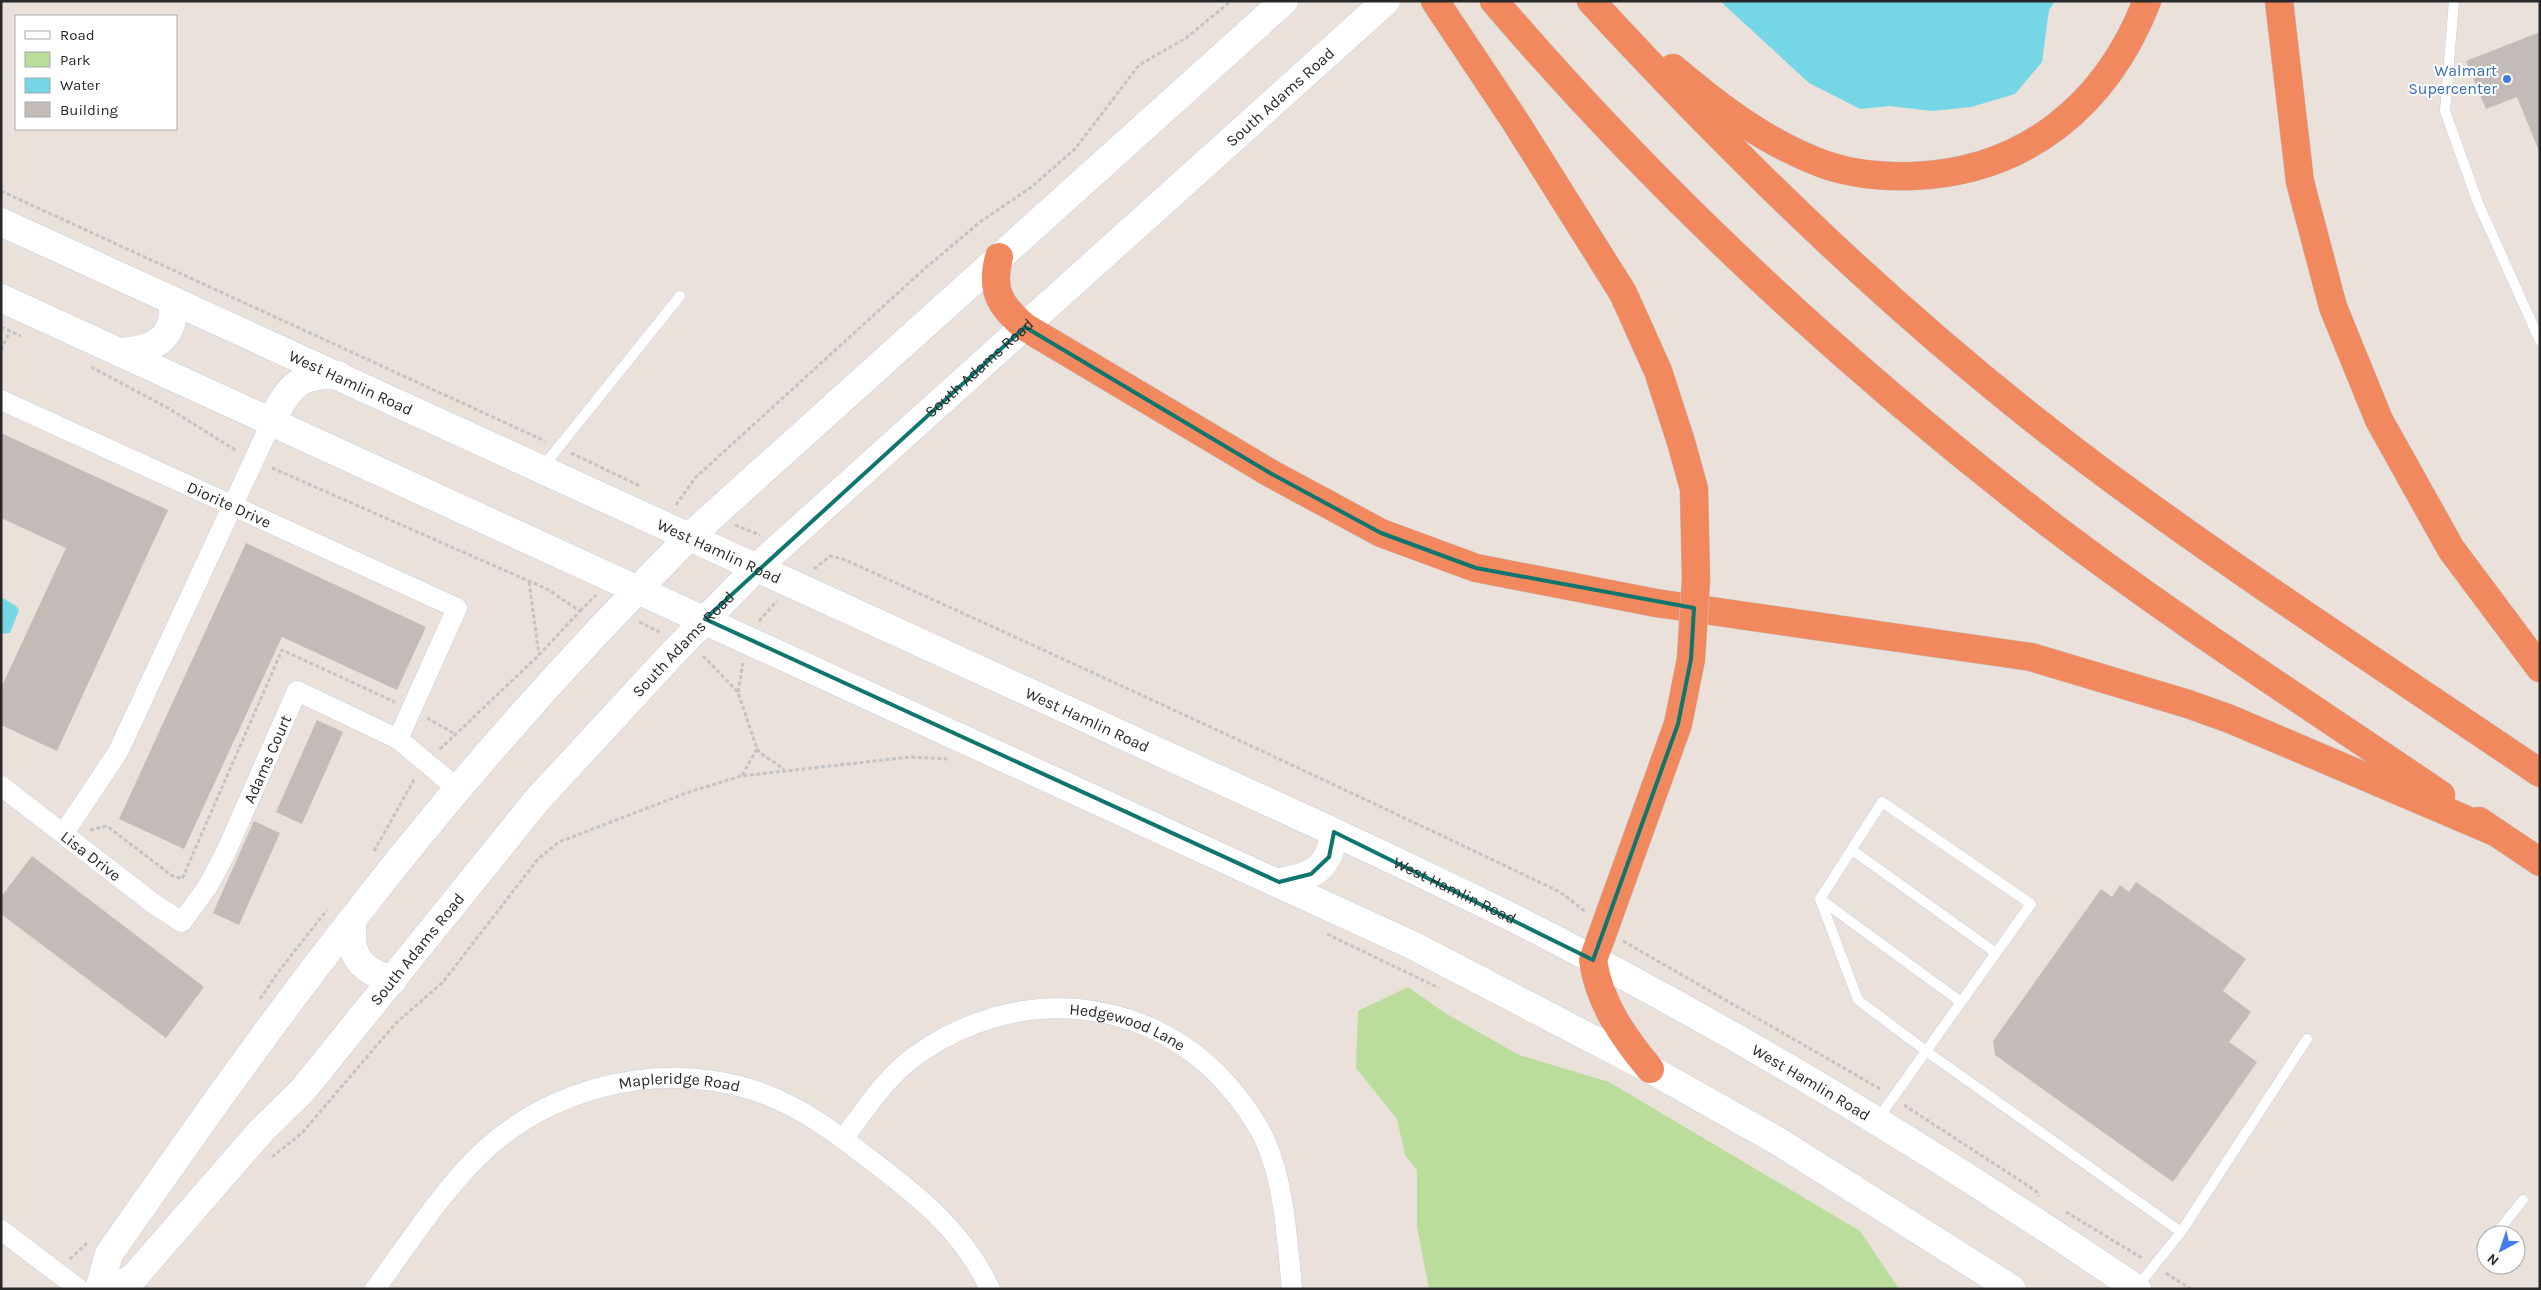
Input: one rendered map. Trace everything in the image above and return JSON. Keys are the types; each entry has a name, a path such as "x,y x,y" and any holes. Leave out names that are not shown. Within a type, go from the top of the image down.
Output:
{"highway":[{"path":"1435,1 1520,129 1623,293 1658,371 1694,489 1696,579 1691,660 1678,724 1593,960 1595,978 1613,1018 1634,1050 1650,1069"},
{"path":"1494,1 1552,67 1693,214 1848,358 1947,443 2050,524 2148,595 2540,862"},
{"path":"1592,1 1699,90 1750,127 1823,164 1847,170 1903,176 1949,173 1982,165 2016,151 2060,124 2078,109 2112,70 2138,25 2148,1"},
{"path":"1592,1 1697,115 1800,217 1889,297 2003,393 2093,464 2176,524 2540,773"},
{"path":"2280,1 2300,182 2333,307 2379,420 2451,549 2540,668"},
{"path":"999,257 995,273 996,289 1002,304 1025,327 1270,474 1381,533 1476,568 1656,603 2031,656 2188,704 2495,832"}],"main road":[{"path":"99,1289 110,1254 276,1019 353,918 506,732 638,588 689,537 1284,1"},
{"name":"South Adams Road","path":"115,1289 136,1276 261,1131 302,1091 538,799 705,619 756,568 1386,1"},
{"name":"West Hamlin Road","path":"1,222 1334,832 1528,926 1748,1046 1876,1121 1988,1190 2136,1288"},
{"path":"1,298 638,588 1279,882 1412,945 1650,1069 1849,1185 2012,1289"},
{"path":"119,352 146,349 163,338 173,322 172,300"},
{"path":"272,421 283,399 301,381 322,374 338,375"},
{"path":"1279,882 1300,879 1322,866 1333,846 1334,832"},
{"path":"353,918 350,936 352,948 357,959 373,974 393,980"}],"street":[{"name":"Diorite Drive","path":"1,400 457,608 398,739"},
{"path":"64,833 118,752 272,421"},
{"name":"Adams Court","path":"182,922 208,886 225,854 297,691 398,739 458,789"},
{"name":"Lisa Drive","path":"1,786 154,904 182,922"},
{"name":"Hedgewood Lane","path":"843,1138 880,1090 903,1066 935,1043 978,1021 1013,1012 1055,1007 1097,1011 1130,1020 1172,1039 1210,1066 1250,1114 1265,1141 1276,1177 1284,1211 1292,1289"},
{"name":"Mapleridge Road","path":"375,1289 455,1184 488,1148 539,1112 577,1094 625,1082 648,1079 714,1082 756,1092 790,1105 843,1138 931,1207 968,1251 990,1289"},
{"path":"1,1230 79,1289"}],"lane":[{"path":"2454,1 2445,111 2478,203 2540,341"},
{"path":"541,469 680,296"},
{"path":"1820,899 1882,802 2030,904 1876,1121"},
{"path":"1852,850 1996,953"},
{"path":"1820,899 1961,1002"},
{"path":"1820,899 1858,1000 1926,1051 2181,1232"},
{"path":"2136,1288 2181,1232 2307,1039"},
{"path":"2503,1225 2523,1200"}],"path":[{"path":"668,500 677,504 695,478 922,271 980,222 1030,188 1076,149 1139,65 1186,38 1231,1"},
{"path":"1,191 643,488"},
{"path":"1,350 10,331"},
{"path":"734,525 761,536"},
{"path":"529,581 539,655"},
{"path":"753,627 783,594"},
{"path":"638,621 662,633"},
{"path":"738,692 744,654"},
{"path":"705,658 738,692 757,749 785,770"},
{"path":"741,776 757,749"},
{"path":"270,1158 302,1133 396,1023 443,982 538,859 559,842 689,792 741,776 910,757 944,758 952,761"},
{"path":"1321,931 1443,990"}],"highlighted area":[{"path":"1025,327 1270,473 1381,533 1476,568 1694,608 1691,659 1678,724 1593,960 1334,832 1329,857 1311,874 1279,882 705,619"}],"green space":[{"path":"1408,987 1445,1013 1519,1055 1609,1082 1860,1231 1899,1289 1429,1289 1417,1227 1417,1170 1405,1155 1397,1119 1356,1068 1358,1011"}],"water":[{"path":"1720,1 2055,1 2049,10 2042,62 2015,94 1971,107 1932,111 1890,106 1860,109 1809,83"},
{"path":"1,597 19,610 10,633 1,634"}],"building":[{"name":"Walmart Supercenter","path":"2540,32 2539,151 2517,97 2486,109 2466,61"},
{"path":"1,433 168,510 57,751 1,725 1,688 66,548 1,518"},
{"path":"246,543 426,627 397,690 282,637 184,849 119,819"},
{"path":"317,720 343,732 302,824 276,812"},
{"path":"254,821 280,833 239,925 213,913"},
{"path":"32,856 204,987 166,1038 1,914 1,897"},
{"path":"2136,882 2246,959 2223,991 2251,1012 2229,1042 2257,1062 2173,1182 1995,1055 1993,1041 2101,889 2112,897 2120,885 2129,892"}],"place":[{"name":"Walmart Supercenter","path":"2507,79"}]}
